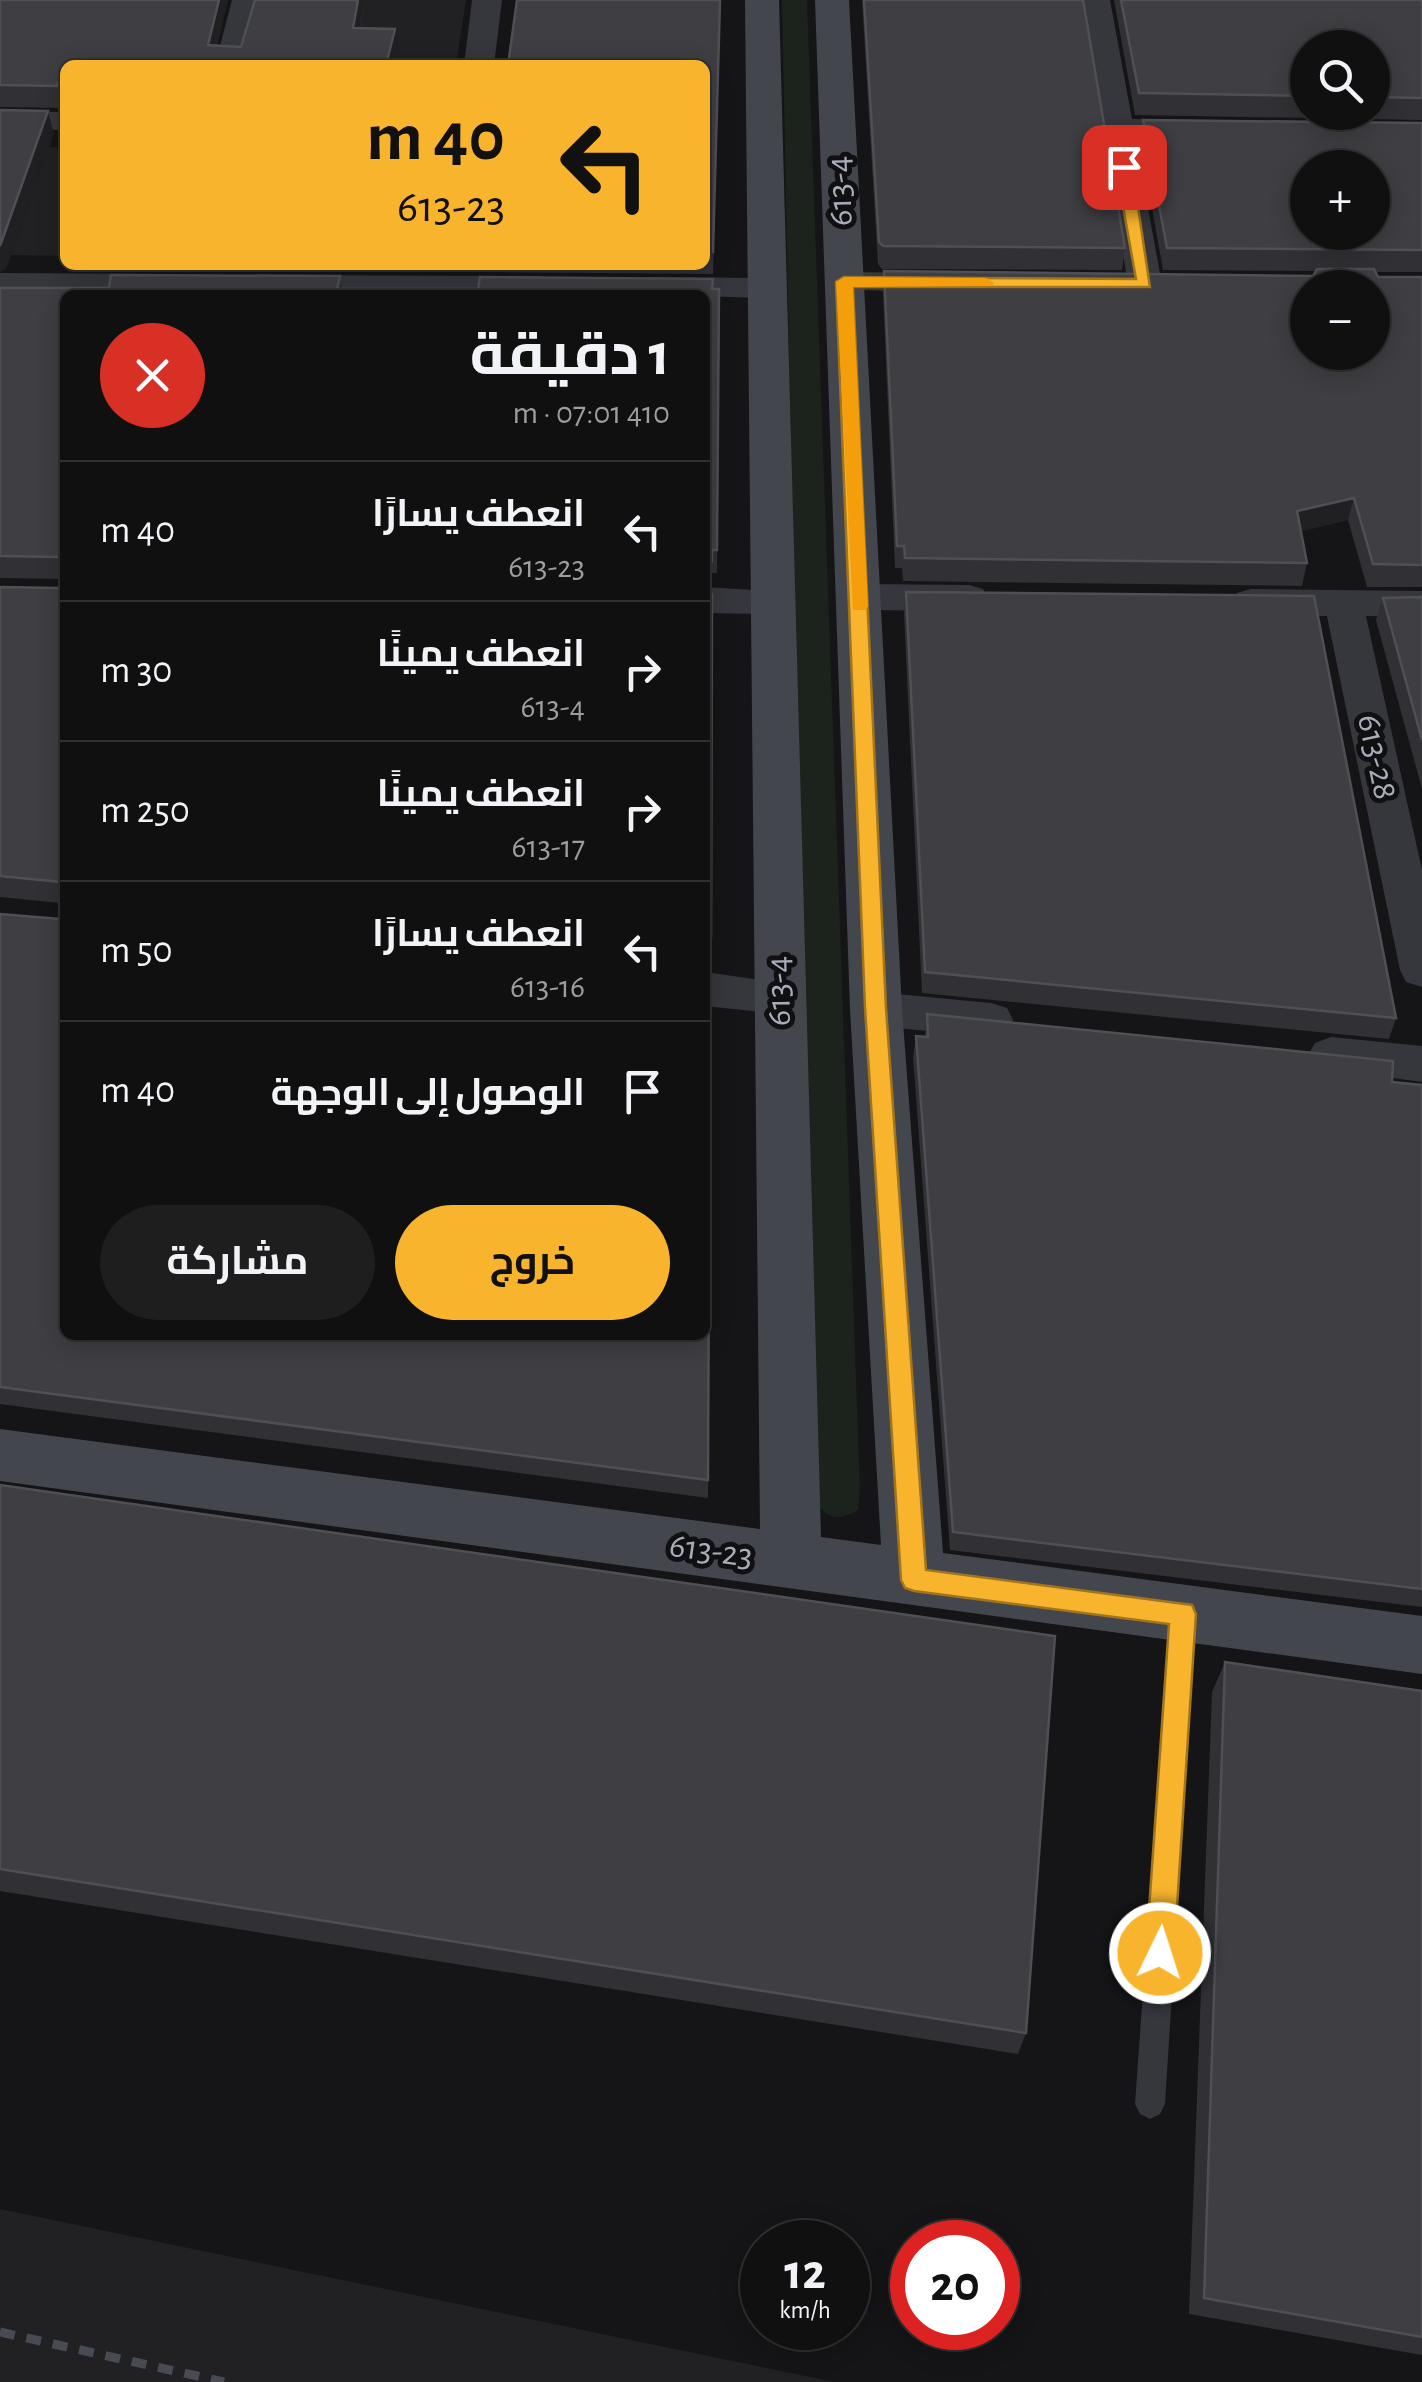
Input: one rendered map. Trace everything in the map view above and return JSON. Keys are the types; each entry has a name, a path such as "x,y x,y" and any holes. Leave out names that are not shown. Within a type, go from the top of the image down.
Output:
{"street":[{"path":"231,60 248,0"},
{"path":"480,60 487,0"},
{"name":"613-4","path":"762,0 792,1562"},
{"name":"613-4","path":"832,0 876,1008 914,1580"},
{"path":"1095,0 1144,284"},
{"path":"0,120 60,121"},
{"path":"1117,128 1232,129"},
{"path":"254,284 452,275 568,286"},
{"path":"844,282 976,283"},
{"path":"0,283 196,284"},
{"path":"1107,284 1184,284"},
{"path":"608,286 765,288"},
{"path":"859,597 1014,599"},
{"path":"710,600 771,601"},
{"path":"1208,602 1422,604"},
{"name":"613-28","path":"1344,603 1422,970"},
{"path":"710,990 780,997"},
{"path":"876,1008 1032,1024"},
{"path":"1286,1050 1422,1064"},
{"name":"613-23","path":"0,1456 1422,1645"}],"lane":[{"path":"1150,2104 1183,1614"}],"shaded area":[{"path":"267,0 466,0 457,60 252,60"},
{"path":"782,0 807,0 860,1491 858,1510 837,1517 826,1513 812,1495"},
{"path":"49,147 60,148 60,256 11,255"},
{"path":"0,2209 834,2382 0,2382"}],"building":[{"path":"0,0 219,0 208,45 241,47 255,0 358,0 353,28 395,29 387,60 60,60 57,86 0,85"},
{"path":"517,0 720,0 713,252 710,60 509,60"},
{"path":"864,0 1083,0 1125,248 883,246 879,242"},
{"path":"1121,0 1422,0 1422,98 1390,97 1390,30 1290,30 1290,96 1139,93"},
{"path":"0,110 48,111 0,246"},
{"path":"1143,120 1290,122 1290,130 1390,130 1390,123 1422,123 1422,250 1390,250 1390,150 1290,150 1290,249 1167,248"},
{"path":"884,271 1290,276 1290,370 1390,370 1390,277 1422,277 1422,565 1373,564 1354,498 1297,511 1307,563 905,558 904,546 897,546"},
{"path":"111,275 340,276 337,289 478,289 480,277 713,279 712,289 719,289 717,550 712,550 710,562 710,290 60,290 60,557 0,556 0,288 109,288"},
{"path":"0,587 60,588 60,882 0,876"},
{"path":"906,592 1314,596 1396,1018 925,972"},
{"path":"710,593 712,594 710,947"},
{"path":"1422,597 1422,740 1383,598"},
{"path":"0,914 60,919 60,1340 709,1340 708,1480 0,1387"},
{"path":"927,1014 1393,1061 1392,1082 1422,1085 1422,1589 953,1532 916,1036 928,1037"},
{"path":"0,1485 1055,1636 1026,2033 0,1869"},
{"path":"1225,1662 1422,1691 1422,2337 1204,2298"}],"railway":[{"path":"0,2332 224,2382"}],"slow traffic":[{"path":"859,606 844,282 986,283"}],"route":[{"path":"1124,167 1144,284 844,282 876,1008 914,1580 1183,1614 1160,1953"}]}
